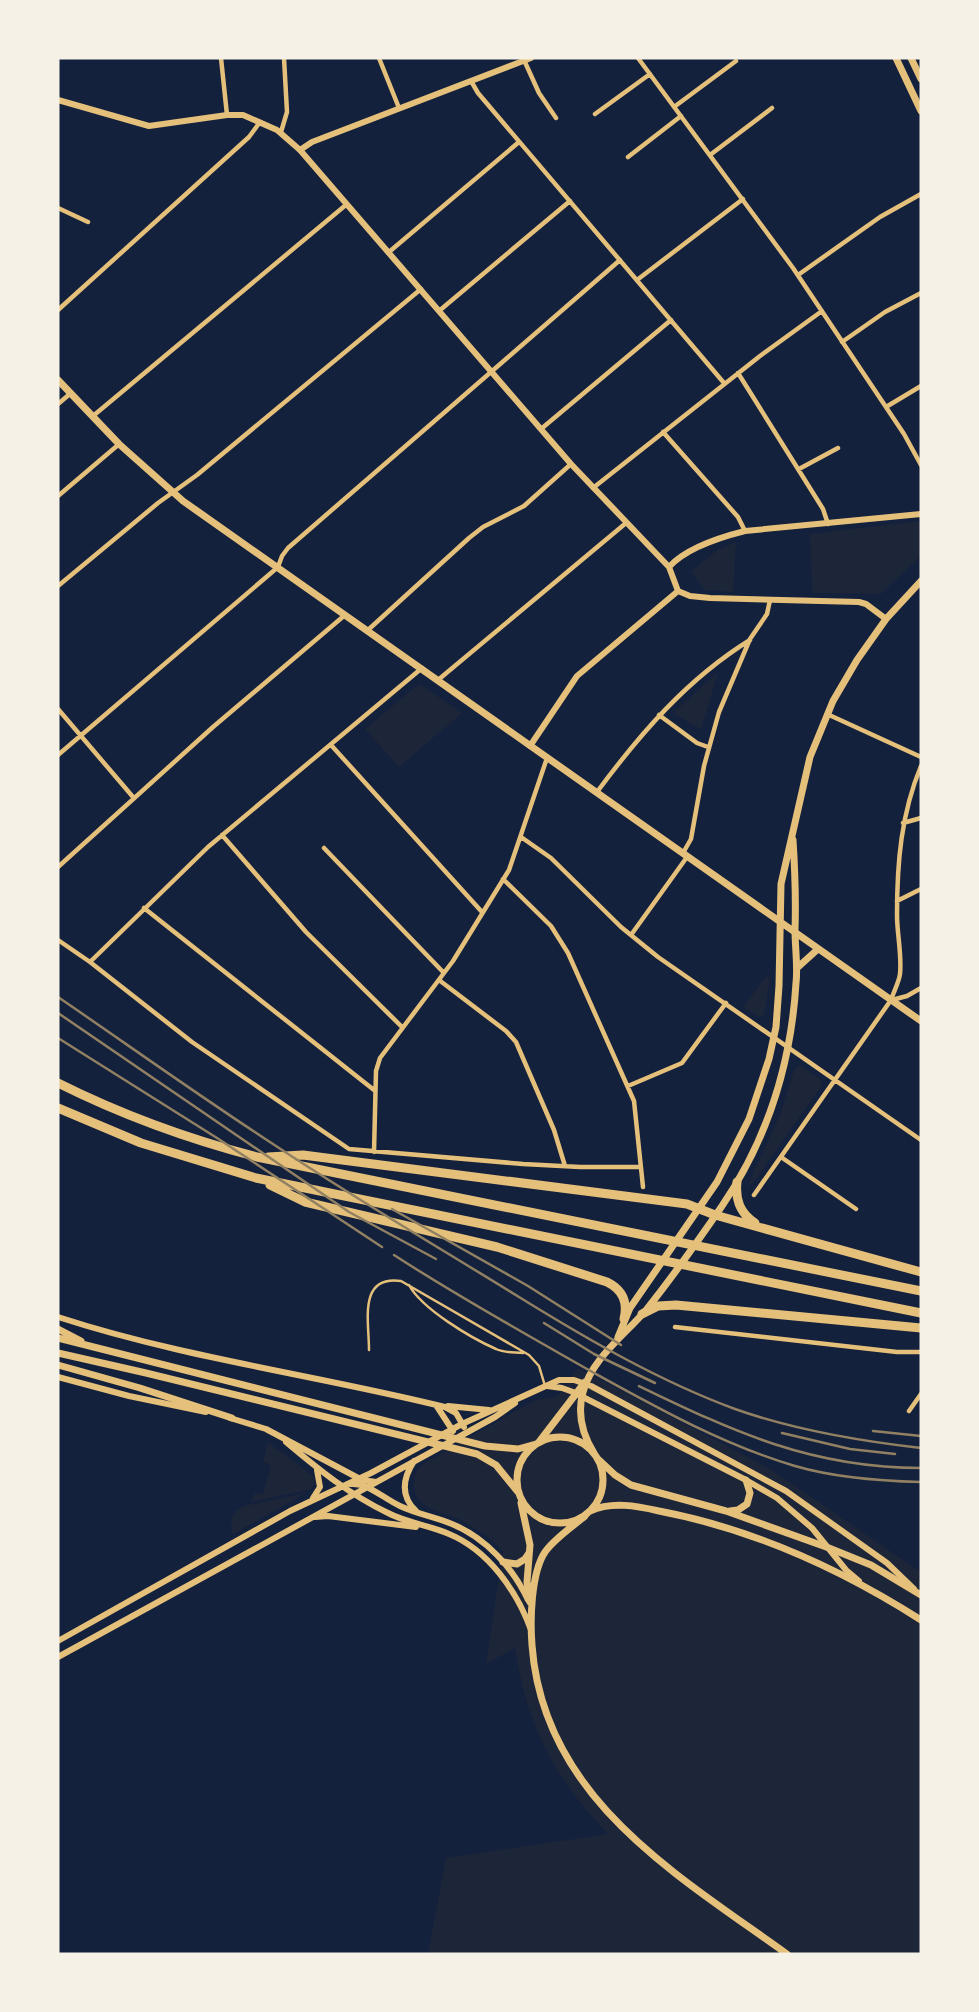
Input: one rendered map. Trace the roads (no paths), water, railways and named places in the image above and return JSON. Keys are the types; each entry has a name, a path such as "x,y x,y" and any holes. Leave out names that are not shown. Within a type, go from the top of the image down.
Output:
{"highway":[{"path":"58,1083 108,1107 182,1136 257,1157 921,1291"},
{"path":"58,1108 113,1133 256,1178 921,1313"},
{"path":"257,1157 303,1155 687,1204 715,1215 921,1272"},
{"path":"256,1178 305,1202 497,1247 615,1286 624,1300 624,1320"},
{"path":"737,1182 736,1196 741,1210 752,1222 765,1228"},
{"path":"642,1314 658,1306 680,1305 921,1328"}],"main road":[{"path":"896,58 921,111"},
{"path":"911,58 921,79"},
{"path":"58,380 119,444 172,492 921,1021"},
{"path":"618,1337 638,1296 727,1164 749,1119 774,1037 779,986 782,875 808,764 827,714 848,674 886,619 921,580"},
{"path":"787,1954 678,1876 623,1828 592,1795 565,1754 544,1710 536,1676 527,1583 530,1549 517,1482 520,1465 526,1454 537,1444 618,1337 642,1314 715,1215 737,1182 766,1124 789,1047 797,968 793,833"},
{"path":"797,968 818,949"},
{"path":"58,1329 111,1353"},
{"path":"58,1338 485,1446 518,1449 551,1438 568,1438 583,1444 615,1475 631,1485 726,1511 829,1548 871,1565 919,1593"},
{"path":"58,1353 473,1454 494,1463 531,1512 548,1522 569,1522 607,1506 631,1506 705,1520 791,1551 872,1591 921,1620"},
{"path":"58,1365 232,1418"},
{"path":"531,1606 544,1553 587,1513 599,1498 603,1486 602,1471 582,1429 580,1406 590,1376"},
{"path":"726,1511 738,1510 747,1504 751,1493 746,1480"},
{"path":"503,1562 509,1565 519,1564 530,1549"}],"street":[{"path":"221,58 227,115"},
{"path":"281,132 287,112 284,58"},
{"path":"379,58 399,108"},
{"path":"638,58 797,275 921,464"},
{"path":"300,150 312,142 523,59 539,93 556,118"},
{"path":"674,107 736,61"},
{"path":"595,114 650,74"},
{"path":"470,81 724,383"},
{"path":"58,100 149,126 243,115 281,132 300,150 571,464 669,567 678,591"},
{"path":"710,155 772,108"},
{"path":"628,157 681,116"},
{"path":"58,310 249,137 260,121"},
{"path":"389,252 519,142"},
{"path":"797,275 884,213 921,194"},
{"path":"637,280 743,199"},
{"path":"439,311 570,201"},
{"path":"93,416 347,204"},
{"path":"58,209 88,222"},
{"path":"58,755 278,567 288,548 620,260"},
{"path":"58,586 172,492 197,475 421,289"},
{"path":"842,342 886,312 921,293"},
{"path":"593,488 724,383 822,311"},
{"path":"541,429 671,320"},
{"path":"738,373 825,512 828,524"},
{"path":"886,407 921,386"},
{"path":"58,404 71,393"},
{"path":"663,432 738,517 745,531"},
{"path":"58,496 119,444"},
{"path":"799,469 838,448"},
{"path":"368,630 469,538 483,527 524,506 571,464"},
{"path":"669,567 679,557 745,531 921,514"},
{"path":"438,680 626,523"},
{"path":"678,591 710,598 859,602 886,619"},
{"path":"530,746 580,672 678,591"},
{"path":"631,936 685,855 692,835 708,747 730,684 750,639 767,614 770,600"},
{"path":"58,867 133,797 346,614"},
{"path":"597,792 659,715 706,671 750,639"},
{"path":"90,962 222,835 422,668"},
{"path":"58,709 133,797"},
{"path":"827,714 921,757"},
{"path":"659,715 697,743 708,747"},
{"path":"331,745 482,912"},
{"path":"374,1152 378,1064 402,1027 444,973 514,860 547,758"},
{"path":"754,1195 891,1000 900,971 898,862 904,823 921,766"},
{"path":"904,823 921,818"},
{"path":"222,835 306,932 402,1027"},
{"path":"521,837 551,858 631,936 921,1140"},
{"path":"324,848 444,973"},
{"path":"503,879 551,926 563,943 628,1086 635,1110 643,1187"},
{"path":"897,901 921,889"},
{"path":"144,908 375,1091"},
{"path":"58,940 192,1042 349,1149 565,1166 640,1167"},
{"path":"439,980 506,1031 516,1042 554,1130 565,1166"},
{"path":"891,1000 907,996 921,988"},
{"path":"628,1086 682,1063 726,1003"},
{"path":"781,1157 856,1209"},
{"path":"58,1317 194,1355 435,1404 477,1410 494,1409"},
{"path":"675,1327 897,1352 921,1352"},
{"path":"58,1377 129,1396 232,1418 278,1436 359,1479 378,1481"},
{"path":"58,1641 310,1501 359,1479 462,1424 564,1379 591,1386 773,1483 887,1563 919,1593"},
{"path":"545,1386 573,1392 746,1480 790,1507 813,1528 846,1570 872,1591"},
{"path":"909,1411 921,1394"},
{"path":"58,1657 505,1411 519,1400"},
{"path":"435,1404 453,1411 466,1432"},
{"path":"435,1404 442,1411 456,1437"},
{"path":"278,1436 354,1494 397,1517 437,1529 466,1542 490,1563 517,1602 531,1632"},
{"path":"414,1461 406,1475 404,1488 410,1505 420,1514"},
{"path":"310,1501 320,1487 320,1477 314,1466"},
{"path":"342,1486 355,1484 367,1487 401,1507 463,1529 503,1562 531,1606"},
{"path":"304,1521 328,1516 437,1529"}],"lane":[{"path":"369,1350 369,1298 372,1289 390,1279 401,1281 530,1355 538,1366 545,1386"},
{"path":"409,1285 414,1295 427,1308 497,1350 530,1355"}],"railway":[{"path":"58,997 306,1166 597,1344 679,1386 735,1409 827,1434 921,1448"},
{"path":"58,1013 349,1212 436,1259"},
{"path":"58,1038 217,1138 382,1247"},
{"path":"392,1209 528,1286 621,1345"},
{"path":"394,1255 637,1397 741,1447 795,1466 826,1473 873,1480 921,1482"},
{"path":"544,1323 594,1354 655,1383"},
{"path":"639,1386 741,1432 809,1454 844,1462 921,1468"},
{"path":"873,1431 921,1436"},
{"path":"782,1433 850,1449 895,1454"}]}
